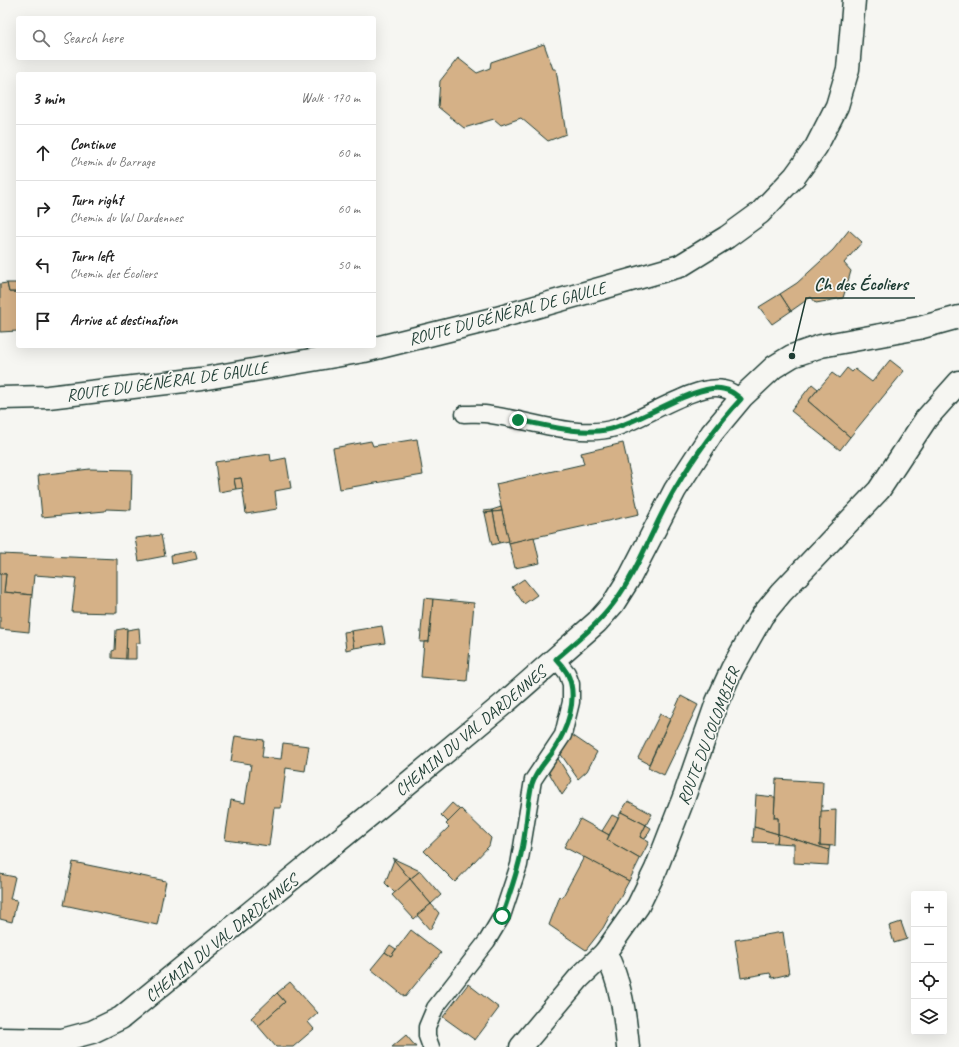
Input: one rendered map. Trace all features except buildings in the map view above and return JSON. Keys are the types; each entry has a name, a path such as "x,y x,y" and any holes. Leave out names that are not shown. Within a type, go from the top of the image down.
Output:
{"street":[{"name":"ROUTE DU GÉNÉRAL DE GAULLE","path":"0,398 48,396 201,378 364,351 497,318 680,266 727,237 760,213 795,176 816,147 837,106 848,69 854,0"},
{"name":"CHEMIN DU VAL DARDENNES","path":"0,1039 62,1040 92,1032 121,1018 371,814 556,659 597,622 613,604 630,577 675,490 712,433 741,399 774,367 792,356 821,346 919,328 959,317"},
{"name":"ROUTE DU COLOMBIER","path":"521,1047 579,978 604,953 638,906 656,869 684,797 717,702 732,669 762,616 781,593 879,490 926,419 959,382"},
{"path":"604,953 610,961 624,1008 628,1047"}],"lane":[{"path":"464,414 490,414 562,428 590,431 604,430 624,425 698,391 722,388 733,392 741,399"},
{"path":"431,1047 427,1027 435,1008 487,941 502,916 519,865 533,780 563,735 572,702 571,684 567,673 556,659"}],"place":[{"name":"Ch des Écoliers","path":"792,356"}],"route":[{"path":"502,916 519,865 533,780 563,735 569,718 572,702 571,684 567,673 556,659 597,622 613,604 630,577 675,490 712,433 741,399 733,392 722,388 712,388 698,391 624,425 604,430 590,431 562,428 518,420"}]}
